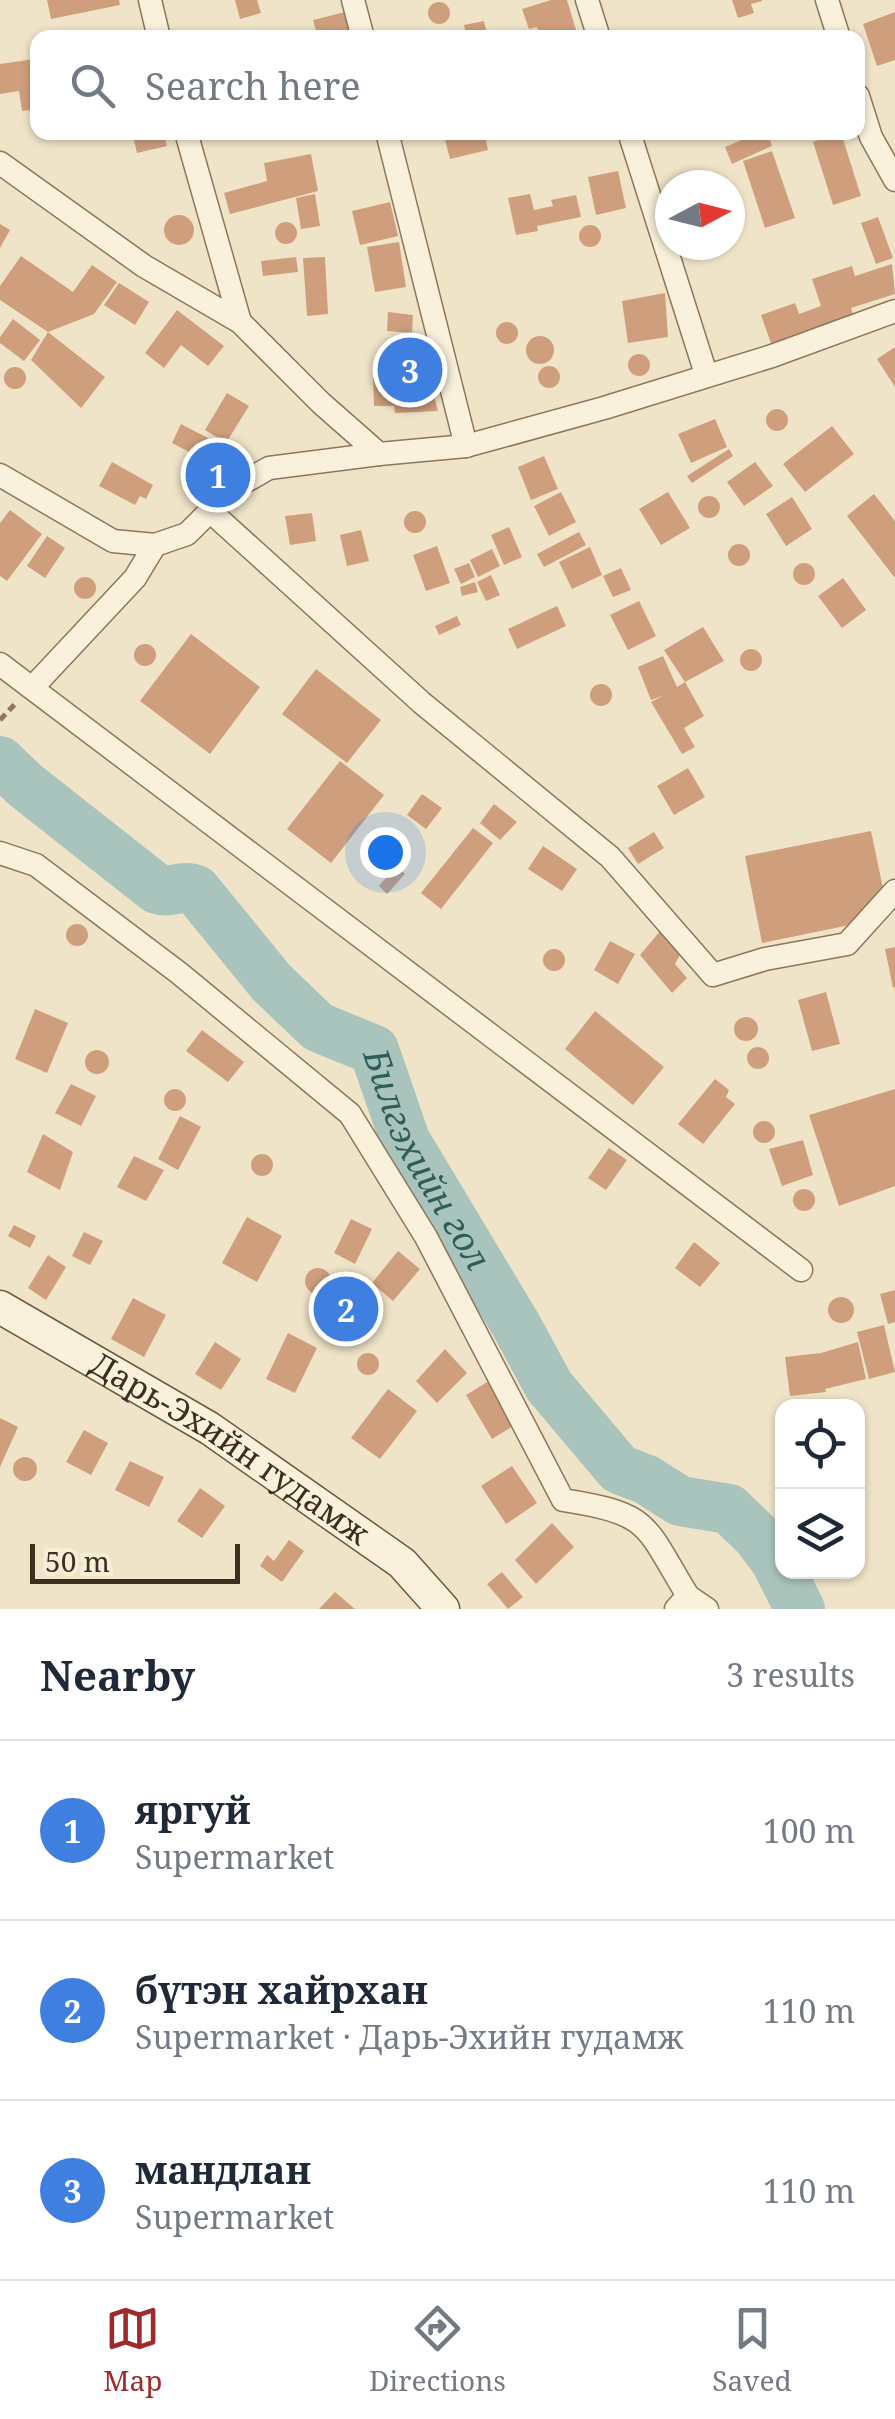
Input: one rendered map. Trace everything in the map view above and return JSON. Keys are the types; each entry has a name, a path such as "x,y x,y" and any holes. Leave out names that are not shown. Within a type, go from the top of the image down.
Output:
{"main road":[{"name":"Дарь-Эхийн гудамж","path":"0,1307 209,1428 402,1563 443,1609"}],"street":[{"path":"150,0 157,30"},
{"path":"353,0 361,30"},
{"path":"587,0 596,30"},
{"path":"827,0 836,30"},
{"path":"865,118 895,180"},
{"path":"188,140 240,322"},
{"path":"389,140 466,446"},
{"path":"633,140 706,374"},
{"path":"0,163 144,266 240,322 379,454"},
{"path":"0,475 114,541 155,545 187,534 232,489 269,468 466,446 772,356 895,311"},
{"path":"211,512 422,703 610,857 713,974 765,959 847,944 895,891"},
{"path":"32,688 135,578 155,545"},
{"path":"0,664 801,1270"},
{"path":"0,853 36,865 179,974 350,1114 426,1237 563,1500 615,1508 638,1521 655,1537 690,1605"}],"building":[{"path":"47,0 119,0 120,5 51,19"},
{"path":"235,0 257,0 261,13 240,19"},
{"path":"551,0 567,0 576,30 529,29 522,9"},
{"path":"732,0 762,1 751,4 754,13 738,18"},
{"path":"435,2 443,2 450,13 443,24 435,24 428,17 428,9"},
{"path":"349,11 354,30 316,30 313,20"},
{"path":"895,12 895,60 877,66 863,24"},
{"path":"484,21 486,30 465,30 464,25"},
{"path":"30,60 30,110 22,111 19,91 0,94 0,64"},
{"path":"134,140 165,140 167,146 137,153"},
{"path":"445,140 486,140 488,150 450,159"},
{"path":"742,140 770,140 772,146 732,164 725,147"},
{"path":"843,140 861,196 833,205 813,142"},
{"path":"772,151 795,218 765,228 743,161"},
{"path":"311,154 318,191 230,214 224,193 267,181 264,163"},
{"path":"618,171 626,208 596,215 588,177"},
{"path":"315,194 320,226 301,229 296,198"},
{"path":"530,194 534,210 553,206 551,200 576,195 581,217 537,226 538,231 516,235 508,198"},
{"path":"390,202 398,236 360,245 352,211"},
{"path":"179,215 193,224 194,230 185,244 179,245 165,236 164,230 173,216"},
{"path":"878,217 893,258 876,264 861,223"},
{"path":"282,222 290,222 297,233 290,244 282,244 275,237 275,229"},
{"path":"0,224 10,230 0,248"},
{"path":"586,225 594,225 601,236 594,247 586,247 579,240 579,232"},
{"path":"399,242 406,287 375,292 367,247"},
{"path":"21,256 73,292 92,265 117,282 94,314 48,332 0,300 0,286"},
{"path":"296,257 298,272 263,276 261,261"},
{"path":"325,257 328,314 307,316 303,258"},
{"path":"892,264 895,294 851,308 855,321 774,352 761,315 795,303 799,314 821,306 812,279 852,266 855,276"},
{"path":"119,283 149,302 135,325 104,305"},
{"path":"665,293 668,337 628,343 622,301"},
{"path":"177,310 224,346 208,366 181,345 164,368 145,353"},
{"path":"388,312 413,315 412,333 387,331"},
{"path":"13,319 40,340 24,361 0,343"},
{"path":"503,322 511,322 518,333 511,344 503,344 496,337 496,329"},
{"path":"48,332 105,377 81,408 31,360"},
{"path":"540,336 550,340 554,350 550,360 540,364 530,360 526,350 530,340"},
{"path":"419,339 438,411 395,413 394,406 374,406 373,376 394,375 391,342"},
{"path":"895,347 895,387 877,359"},
{"path":"635,354 643,354 650,365 643,376 635,376 628,369 628,361"},
{"path":"545,366 553,366 560,377 553,388 545,388 538,381 538,373"},
{"path":"11,367 19,367 26,378 19,389 11,389 4,382 4,374"},
{"path":"227,393 249,406 226,443 205,430"},
{"path":"773,409 781,409 788,420 781,431 773,431 766,424 766,416"},
{"path":"715,419 727,447 691,463 678,434"},
{"path":"181,424 208,438 199,457 172,443"},
{"path":"832,426 854,454 805,492 783,464"},
{"path":"729,449 733,456 692,483 687,476"},
{"path":"544,456 558,489 531,500 518,467"},
{"path":"112,462 153,485 146,499 140,496 135,505 99,486"},
{"path":"755,462 773,486 744,506 727,482"},
{"path":"561,492 576,522 549,536 534,506"},
{"path":"668,492 690,528 661,545 639,509"},
{"path":"874,494 895,521 895,578 847,516"},
{"path":"705,496 713,496 720,507 713,518 705,518 698,511 698,503"},
{"path":"792,497 812,529 786,546 766,514"},
{"path":"10,510 42,534 7,581 0,576 0,523"},
{"path":"411,511 419,511 426,522 419,533 411,533 404,526 404,518"},
{"path":"312,513 316,541 290,545 285,516"},
{"path":"509,527 522,557 504,565 491,535"},
{"path":"361,530 369,561 347,566 340,535"},
{"path":"579,532 586,545 544,567 537,554"},
{"path":"47,536 65,548 45,578 27,566"},
{"path":"735,544 743,544 750,555 743,566 735,566 728,559 728,551"},
{"path":"437,546 450,583 426,591 413,555"},
{"path":"590,547 602,575 572,589 559,562"},
{"path":"492,549 500,566 478,577 470,560"},
{"path":"469,563 475,577 461,584 454,569"},
{"path":"800,563 808,563 815,574 808,585 800,585 793,578 793,570"},
{"path":"621,568 631,590 613,597 603,576"},
{"path":"491,575 500,595 486,601 477,582"},
{"path":"81,577 89,577 96,588 89,599 81,599 74,592 74,584"},
{"path":"843,578 866,610 842,628 818,596"},
{"path":"475,582 478,592 462,596 460,587"},
{"path":"639,601 656,636 628,650 610,615"},
{"path":"557,606 566,626 517,649 508,629"},
{"path":"457,616 461,625 439,635 435,626"},
{"path":"703,627 724,661 685,682 664,650"},
{"path":"191,634 260,687 210,754 140,701"},
{"path":"141,644 149,644 156,655 149,666 141,666 134,659 134,651"},
{"path":"747,649 755,649 762,660 755,671 747,671 740,664 740,656"},
{"path":"663,656 677,687 685,682 704,716 684,728 695,747 682,754 651,702 664,695 651,700 638,667"},
{"path":"316,669 381,720 347,763 282,714"},
{"path":"597,684 605,684 612,695 605,706 597,706 590,699 590,691"},
{"path":"340,761 384,795 331,863 287,829"},
{"path":"688,768 705,797 674,815 657,786"},
{"path":"422,794 442,808 426,829 407,815"},
{"path":"494,804 517,822 500,840 480,823"},
{"path":"473,828 493,843 441,909 421,893"},
{"path":"871,831 889,917 762,943 745,856"},
{"path":"654,832 664,848 638,864 628,848"},
{"path":"543,846 577,869 562,891 528,869"},
{"path":"396,866 405,874 387,894 379,886"},
{"path":"73,924 81,924 88,935 81,946 73,946 66,939 66,931"},
{"path":"661,930 681,953 675,964 687,978 672,993 640,955"},
{"path":"610,941 635,954 618,984 594,970"},
{"path":"895,947 895,987 893,988 885,949"},
{"path":"550,949 558,949 565,960 558,971 550,971 543,964 543,956"},
{"path":"826,992 840,1044 812,1051 798,1000"},
{"path":"35,1009 68,1023 47,1073 15,1059"},
{"path":"595,1011 664,1067 633,1105 565,1049"},
{"path":"746,1017 758,1029 746,1041 734,1029"},
{"path":"202,1030 244,1062 228,1082 186,1051"},
{"path":"754,1047 762,1047 769,1058 762,1069 754,1069 747,1062 747,1054"},
{"path":"97,1050 106,1053 106,1071 97,1074 88,1071 85,1062 88,1053"},
{"path":"715,1079 729,1090 726,1097 735,1104 703,1144 678,1124"},
{"path":"71,1084 96,1096 81,1126 55,1113"},
{"path":"171,1089 179,1089 186,1100 179,1111 171,1111 164,1104 164,1096"},
{"path":"895,1089 895,1186 839,1206 809,1115"},
{"path":"180,1116 201,1127 178,1170 158,1159"},
{"path":"760,1121 768,1121 775,1132 768,1143 760,1143 753,1136 753,1128"},
{"path":"43,1134 73,1152 60,1190 27,1172"},
{"path":"803,1140 813,1175 782,1186 769,1149"},
{"path":"609,1148 627,1160 606,1190 588,1178"},
{"path":"258,1154 266,1154 273,1165 266,1176 258,1176 251,1169 251,1161"},
{"path":"134,1156 164,1170 146,1201 117,1187"},
{"path":"800,1189 808,1189 815,1200 808,1211 800,1211 793,1204 793,1196"},
{"path":"247,1217 282,1236 257,1282 222,1263"},
{"path":"351,1219 372,1229 355,1264 334,1253"},
{"path":"14,1225 36,1236 30,1248 8,1236"},
{"path":"84,1232 103,1241 90,1265 72,1256"},
{"path":"694,1242 720,1263 700,1287 675,1268"},
{"path":"398,1251 420,1269 393,1301 372,1283"},
{"path":"48,1255 66,1267 46,1300 28,1288"},
{"path":"318,1268 327,1272 331,1281 327,1290 318,1294 309,1290 305,1281 309,1272"},
{"path":"895,1290 895,1322 888,1324 880,1294"},
{"path":"841,1297 850,1301 854,1310 850,1319 841,1323 832,1319 828,1310 832,1301"},
{"path":"133,1298 166,1315 144,1357 111,1339"},
{"path":"884,1325 895,1372 869,1379 857,1332"},
{"path":"288,1333 317,1348 295,1393 266,1379"},
{"path":"215,1342 241,1359 221,1390 195,1374"},
{"path":"858,1342 866,1379 825,1389 826,1392 790,1396 785,1357 821,1353"},
{"path":"445,1349 467,1373 437,1403 416,1381"},
{"path":"368,1353 376,1356 376,1372 368,1375 360,1372 357,1364 360,1356"},
{"path":"492,1379 518,1423 492,1439 466,1395"},
{"path":"388,1389 417,1411 380,1459 351,1438"},
{"path":"0,1418 18,1427 0,1467"},
{"path":"84,1430 108,1443 91,1475 66,1462"},
{"path":"25,1457 34,1460 34,1478 25,1481 16,1478 13,1469 16,1460"},
{"path":"130,1461 164,1477 149,1507 115,1490"},
{"path":"512,1466 537,1503 506,1524 481,1486"},
{"path":"200,1488 225,1506 202,1538 177,1521"},
{"path":"552,1523 574,1547 536,1584 515,1560"},
{"path":"289,1540 304,1551 282,1582 260,1566 267,1555 274,1561"},
{"path":"502,1572 523,1597 508,1609 487,1584"},
{"path":"335,1592 355,1609 319,1609"}],"waterway":[{"name":"Билгэхийн гол","path":"0,761 157,889 196,890 271,982 318,1027 374,1050 405,1140 549,1386 619,1469 647,1480 680,1501 729,1509 775,1560 800,1609"}],"place":[{"name":"мандлан","path":"410,370"},
{"name":"яргуй","path":"218,475"},
{"name":"бүтэн хайрхан","path":"346,1309"}]}
